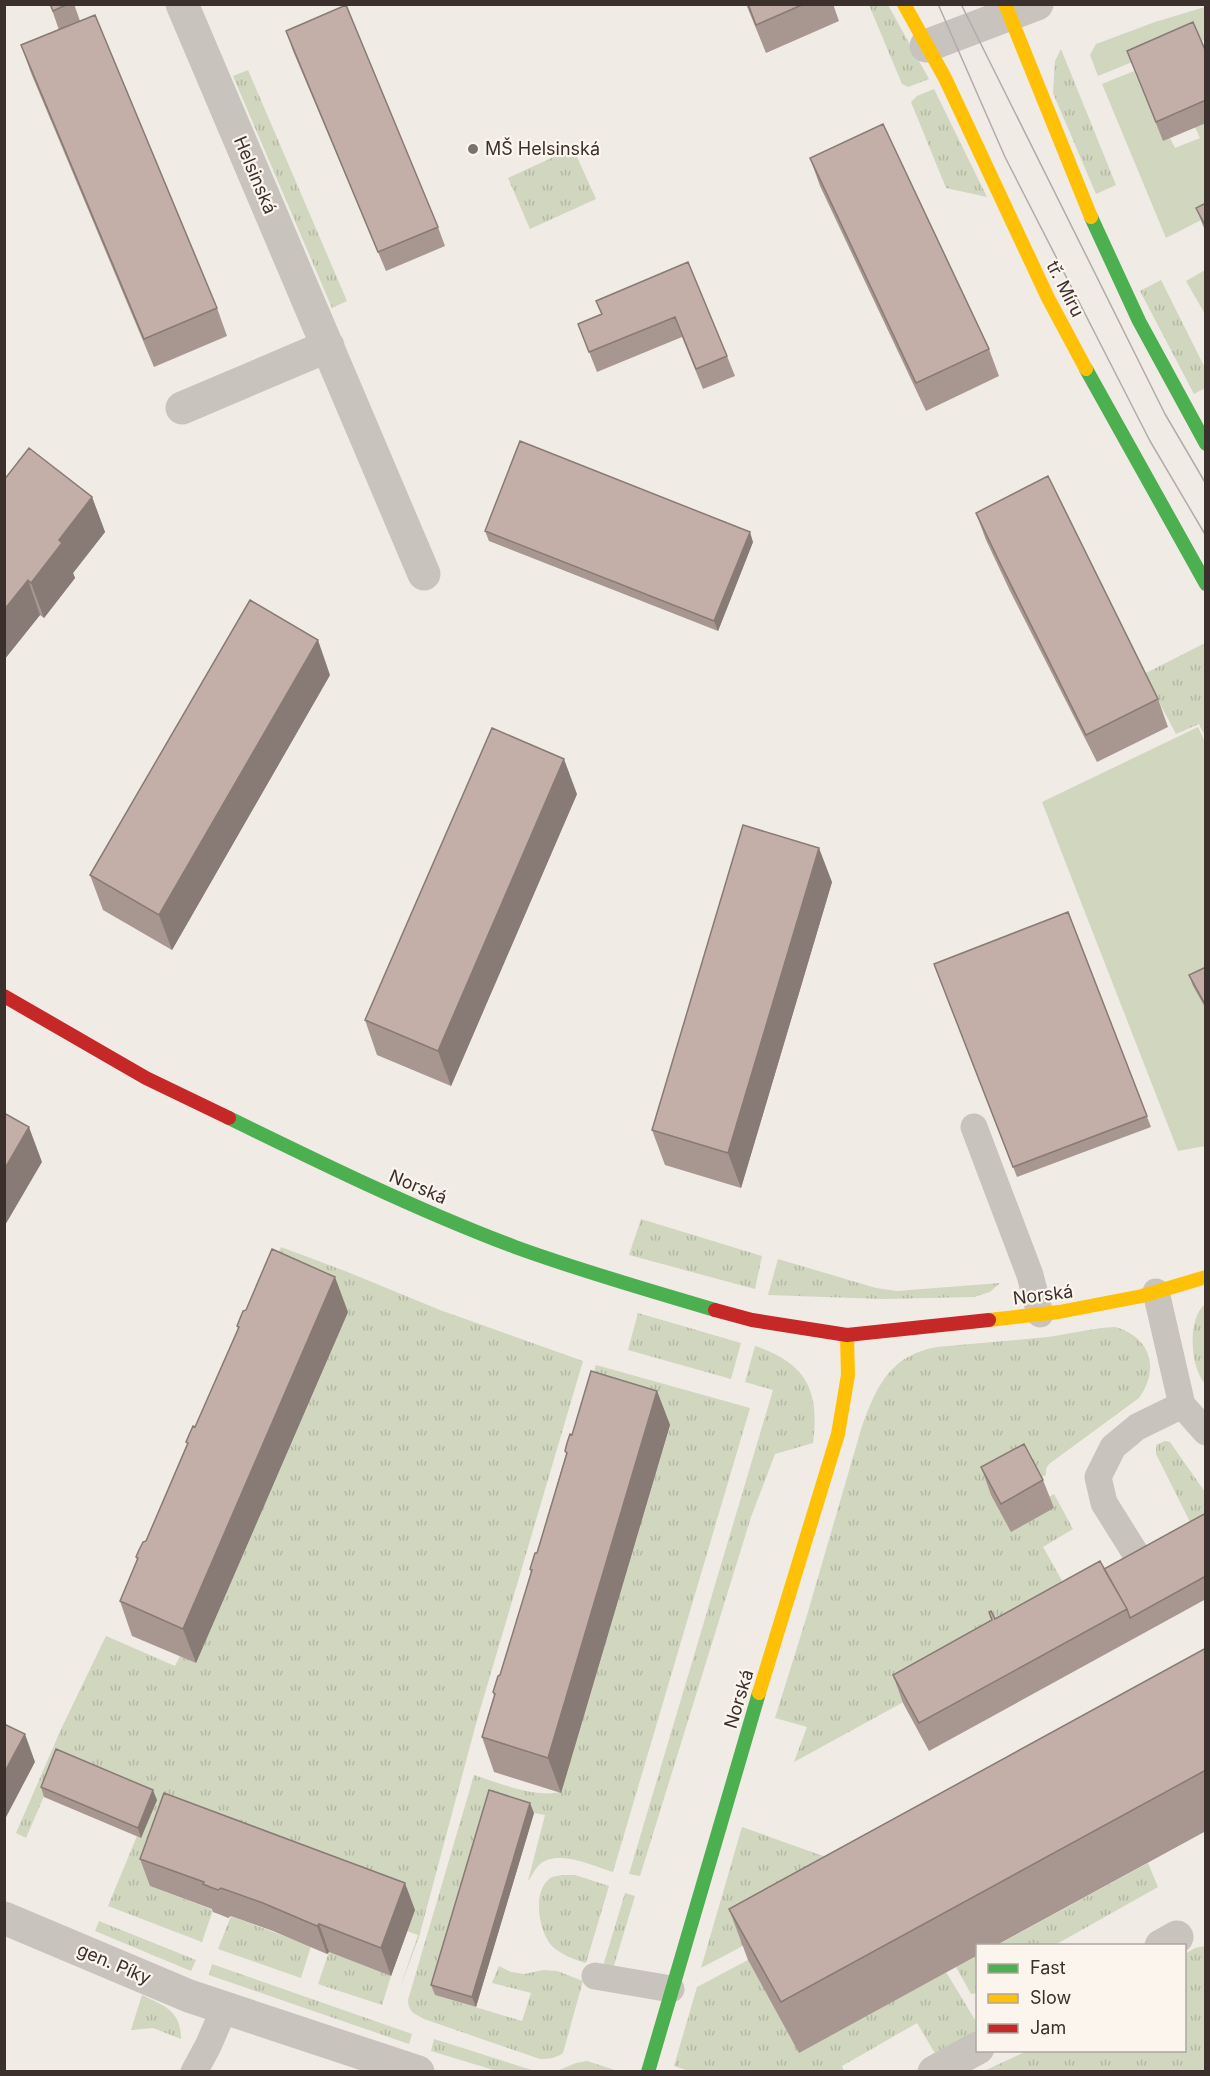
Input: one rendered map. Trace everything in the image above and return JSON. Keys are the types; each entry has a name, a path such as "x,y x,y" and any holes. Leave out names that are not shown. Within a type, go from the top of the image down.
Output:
{"street":[{"name":"Helsinská","path":"182,4 424,574"},
{"name":"tř. Míru","path":"904,4 945,78 1048,298 1107,409 1206,584"},
{"path":"926,46 1017,8 1068,164 1104,247 1206,444"},
{"path":"182,408 328,346"},
{"name":"Norská","path":"4,996 146,1078 359,1181 514,1246 598,1276 752,1320 847,1335 1040,1314 1092,1306 1156,1292 1206,1277"},
{"name":"Norská","path":"648,2072 722,1815 838,1434 848,1375 847,1335"},
{"name":"gen. Píky","path":"4,1918 189,1996 418,2072"},
{"path":"934,2072 976,2049"}],"lane":[{"path":"974,1127 1030,1275 1040,1314"},
{"path":"1156,1292 1182,1405 1206,1432"},
{"path":"1139,1558 1104,1503 1098,1477 1113,1447 1137,1427 1182,1405"},
{"path":"595,1976 671,1989"},
{"path":"194,2072 224,2009"}],"green space":[{"path":"869,5 888,5 929,79 908,87 902,84"},
{"path":"1205,7 1205,40 1162,50 1098,76 1090,55 1096,44 1155,22"},
{"path":"1061,49 1116,185 1096,194 1053,93 1055,61"},
{"path":"248,70 347,301 332,308 233,76"},
{"path":"1134,71 1163,140 1170,138 1175,148 1200,138 1195,127 1205,123 1205,218 1166,238 1102,84"},
{"path":"934,89 987,197 946,188 911,102 917,96"},
{"path":"573,148 596,199 530,229 508,178"},
{"path":"1205,270 1205,314 1186,281"},
{"path":"1161,280 1205,368 1205,388 1194,394 1140,291"},
{"path":"1205,643 1205,736 1199,724 1176,734 1144,674"},
{"path":"1198,727 1205,742 1205,1146 1178,1151 1042,802"},
{"path":"641,1219 762,1256 755,1289 629,1255"},
{"path":"281,1247 440,1310 583,1361 477,1720 419,1937 400,1988 418,1935 407,1931 415,1910 150,1886 213,1910 202,1942 108,1906 137,1836 60,1759 26,1838 16,1833 62,1727 106,1636 175,1666 180,1656 196,1663 348,1312 254,1305"},
{"path":"778,1259 876,1288 897,1291 1000,1283 990,1292 974,1297 883,1299 768,1295"},
{"path":"1205,1304 1205,1384 1196,1366 1193,1331 1199,1311"},
{"path":"638,1313 741,1343 731,1379 628,1350"},
{"path":"1115,1327 1137,1338 1144,1346 1150,1365 1145,1387 1139,1398 1049,1464 1046,1475 1038,1479 1011,1531 1053,1508 1047,1498 1054,1494 1073,1529 1043,1547 1077,1607 794,1762 807,1727 775,1718 862,1426 880,1385 888,1374 908,1357 937,1347 1048,1337"},
{"path":"755,1346 787,1361 806,1381 814,1408 813,1443 775,1454 751,1517 640,1876 629,1874 773,1390 745,1382"},
{"path":"596,1365 750,1408 613,1872 575,1860 555,1858 539,1865 528,1881 545,1815 534,1813 435,1995 522,2021 531,1993 492,1983 499,1966 511,1972 524,1974 544,1970 557,1971 583,1981 563,2053 552,2058 540,2059 424,2019 411,2010 408,2000 474,1775 528,1791 561,1792 670,1426 565,1464"},
{"path":"1165,1441 1170,1442 1205,1492 1205,1537 1199,1540 1156,1454 1156,1445"},
{"path":"742,1827 868,1872 775,1929 701,1968"},
{"path":"1148,1863 1158,1887 1057,1944 1000,1944"},
{"path":"575,1875 609,1886 586,1963 552,1946 547,1940 541,1922 540,1893 551,1878"},
{"path":"625,1893 635,1896 613,1969 603,1966"},
{"path":"231,1916 311,1946 301,1978 218,1949"},
{"path":"99,1921 196,1960 191,1971 95,1931"},
{"path":"1205,1946 1205,2071 984,2071 1025,2052 1186,2052 1186,1953"},
{"path":"329,1952 391,1976 382,2005 318,1984"},
{"path":"976,1956 976,1993 971,1994 956,1967"},
{"path":"748,1960 799,2052 946,1972 976,2021 976,2032 936,2055 917,2023 842,2066 844,2071 692,2072 674,2066 697,1987"},
{"path":"212,1964 412,2034 409,2044 209,1975"},
{"path":"142,1995 170,2010 178,2021 181,2039 153,2028 131,2030"},
{"path":"434,2039 535,2071 497,2071 431,2051"},
{"path":"587,2061 615,2070 614,2072 557,2071 576,2063"}],"building":[{"path":"50,4 68,4 53,11"},
{"path":"748,4 804,4 756,25"},
{"path":"346,5 438,227 378,252 286,31"},
{"path":"95,15 217,308 144,339 21,45"},
{"path":"1193,22 1206,52 1206,100 1156,122 1127,51"},
{"path":"883,124 989,349 916,383 810,158"},
{"path":"1206,203 1206,227 1196,208"},
{"path":"688,262 727,356 696,369 675,317 589,352 578,324 602,314 596,301"},
{"path":"520,441 750,532 714,621 485,531"},
{"path":"29,448 92,497 59,540 62,543 31,583 28,580 4,610 4,480"},
{"path":"1048,476 1158,699 1086,735 976,513"},
{"path":"250,600 318,640 159,915 90,875"},
{"path":"492,728 564,759 438,1051 365,1020"},
{"path":"743,825 819,848 728,1153 652,1130"},
{"path":"1068,912 1147,1116 1013,1167 934,964"},
{"path":"1206,967 1206,1006 1189,975"},
{"path":"4,1113 29,1127 4,1170"},
{"path":"272,1249 335,1277 183,1629 120,1601 138,1558 136,1557 139,1550 146,1541 188,1443 186,1442 193,1426 195,1427 239,1327 237,1326 243,1311 246,1310"},
{"path":"591,1371 657,1391 548,1758 482,1737 495,1694 493,1692 567,1453 565,1451 567,1443 570,1434 572,1435"},
{"path":"1024,1444 1043,1480 1001,1504 981,1467"},
{"path":"1206,1513 1206,1576 1130,1618 1104,1569"},
{"path":"1100,1561 1127,1609 919,1723 893,1675 992,1620 989,1612 991,1611 995,1619"},
{"path":"1206,1648 1206,1770 781,2002 729,1909"},
{"path":"4,1724 25,1734 4,1773"},
{"path":"56,1749 153,1790 138,1828 41,1787"},
{"path":"489,1790 530,1803 472,1997 431,1985"},
{"path":"164,1793 405,1883 381,1948 319,1924 317,1926 221,1888 218,1890 203,1884 204,1882 140,1859"}],"tram line":[{"path":"938,4 1005,157 1150,441 1206,536"},
{"path":"961,4 1165,414 1206,484"}],"traffic: fast":[{"path":"1091,217 1139,321 1206,444"},
{"path":"1086,369 1206,584"},
{"path":"229,1118 370,1186 478,1233 565,1264 715,1310"},
{"path":"648,2072 759,1693"}],"traffic: slow":[{"path":"904,4 945,78 1048,298 1086,369"},
{"path":"1005,4 1091,217"},
{"path":"989,1320 1059,1312 1142,1296 1206,1277"},
{"path":"759,1693 838,1434 848,1375 847,1335"}],"traffic: jam":[{"path":"4,996 146,1078 229,1118"},
{"path":"715,1310 752,1320 847,1335 989,1320"}],"place":[{"name":"MŠ Helsinská","path":"473,149"}]}
